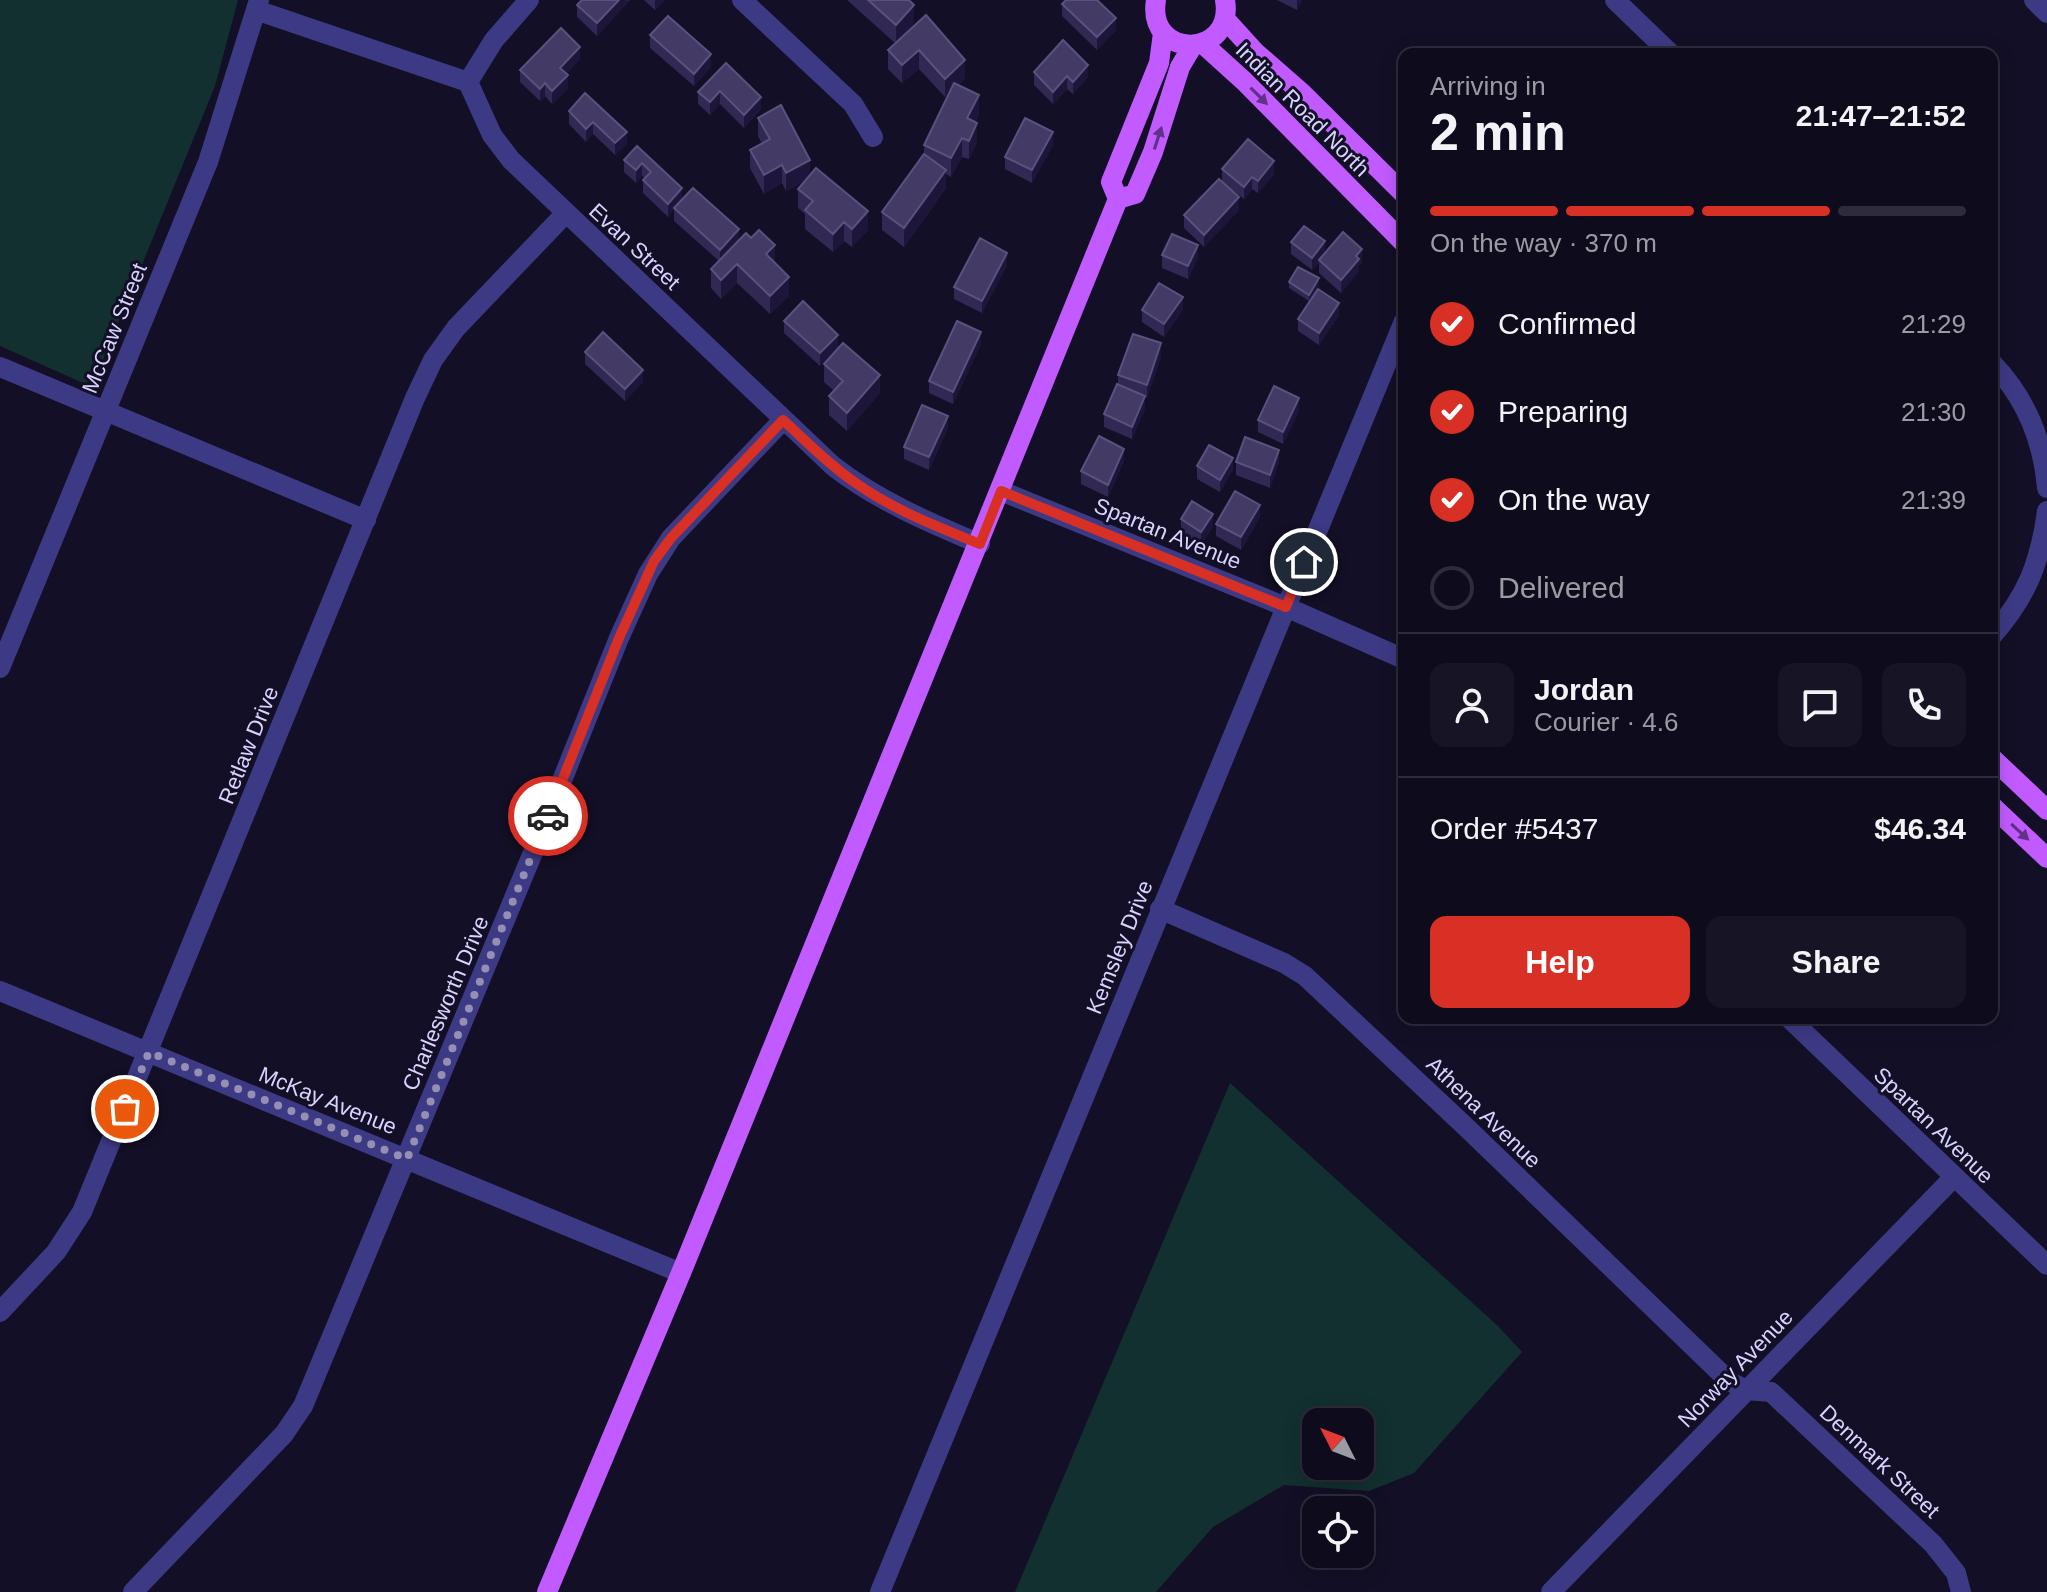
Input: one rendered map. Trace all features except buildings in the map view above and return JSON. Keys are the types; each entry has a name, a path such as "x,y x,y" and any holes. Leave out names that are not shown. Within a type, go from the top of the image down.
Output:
{"main road":[{"path":"547,1592 980,544 1118,199 1111,182 1159,63 1163,33 1155,16 1156,0"},
{"name":"Indian Road North","path":"1163,33 1176,43 1197,44 1214,36 1225,9"},
{"name":"Indian Road North","path":"1225,9 1249,46 1302,93 1398,188"},
{"path":"1118,199 1135,194 1153,152 1180,67 1197,44"},
{"name":"Indian Road North","path":"1197,44 1244,81 1398,237"},
{"path":"1998,764 2047,810"},
{"path":"1998,812 2047,858"}],"street":[{"path":"258,5 468,82 494,40 529,0"},
{"path":"742,0 853,104 873,137"},
{"path":"1615,0 1665,48"},
{"path":"2034,0 2047,13"},
{"name":"McCaw Street","path":"0,668 208,162 258,5"},
{"name":"Evan Street","path":"468,82 500,147 565,214 833,466 864,489 915,517 980,544"},
{"name":"Retlaw Drive","path":"0,1312 56,1252 74,1227 433,360 456,328 565,214"},
{"name":"Kemsley Drive","path":"880,1592 1398,336"},
{"path":"0,367 366,520"},
{"path":"1998,371 2028,412 2041,450 2047,488"},
{"name":"Charlesworth Drive","path":"133,1592 284,1434 303,1406 648,574 671,538 783,420"},
{"name":"Spartan Avenue","path":"1001,491 1286,607 1398,656"},
{"path":"1998,628 2019,602 2036,568 2047,511"},
{"name":"Athena Avenue","path":"1160,909 1284,963 1305,976 1729,1381 1746,1390"},
{"name":"McKay Avenue","path":"0,991 681,1273"},
{"name":"Spartan Avenue","path":"1795,1024 2047,1265"},
{"name":"Norway Avenue","path":"1551,1592 1954,1177"},
{"name":"Denmark Street","path":"1746,1390 1771,1392 1933,1544 1956,1573 1961,1592"}],"green space":[{"path":"0,0 238,0 215,86 92,387 0,346"},
{"path":"1230,1083 1498,1326 1522,1352 1414,1473 1369,1491 1284,1485 1213,1527 1156,1592 1015,1592"}],"way so far":[{"path":"125,1109 149,1052 407,1159 548,816"}],"route":[{"path":"548,816 619,638 654,561 671,538 783,420 833,466 864,489 915,517 980,544 1001,491 1286,607 1304,562"}]}
